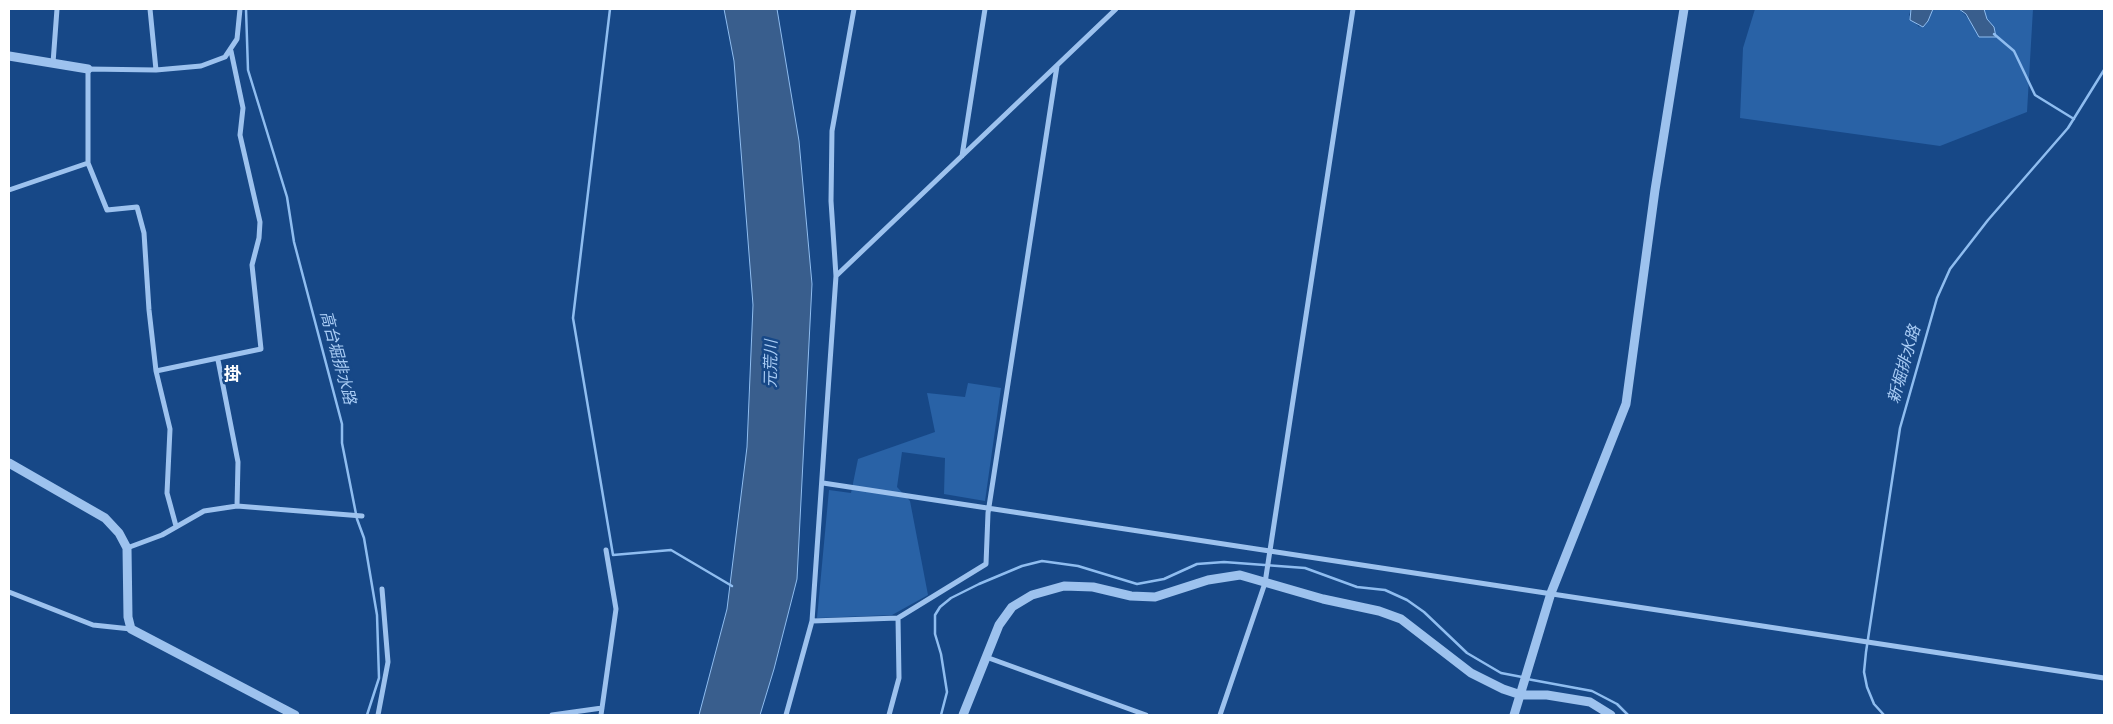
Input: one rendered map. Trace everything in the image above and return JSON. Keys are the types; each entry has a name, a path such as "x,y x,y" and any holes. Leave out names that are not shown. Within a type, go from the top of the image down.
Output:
{"street":[{"path":"53,63 57,9"},
{"path":"150,9 156,70"},
{"path":"9,56 88,69 156,70 201,66 225,57 231,50 237,39 240,9"},
{"path":"786,715 812,621 821,492 824,482 836,276 831,201 832,131 854,9"},
{"path":"962,156 985,9"},
{"path":"836,276 1116,9"},
{"path":"1220,715 1265,583 1353,9"},
{"path":"1514,715 1551,593 1626,404 1655,190 1684,9"},
{"path":"156,371 218,360 260,349 252,265 259,238 260,222 240,135 243,108 231,50"},
{"path":"812,621 898,618 986,564 990,508 1057,66"},
{"path":"88,69 88,163 108,210 137,207 144,233 148,310 156,371 170,428 167,492 176,526"},
{"path":"9,190 88,163"},
{"path":"218,360 238,462 237,506"},
{"path":"9,463 105,518 119,533 127,548 128,617 131,630"},
{"path":"824,482 2104,678"},
{"path":"127,548 162,535 204,511 237,506 362,516"},
{"path":"601,715 616,609 606,550"},
{"path":"964,715 999,625 1012,607 1032,594 1064,586 1093,587 1131,596 1155,597 1208,580 1240,575 1324,599 1379,611 1401,619 1472,673 1502,689 1521,695 1548,695 1590,702 1611,715"},
{"path":"378,715 388,662 382,589"},
{"path":"9,592 93,625 131,630 295,715"},
{"path":"889,715 899,678 898,618"},
{"path":"986,657 1146,715"},
{"path":"552,715 602,708"}],"shaded area":[{"path":"1755,9 1911,9 1909,15 1919,27 1933,9 1959,9 1970,20 1994,29 1986,17 1984,9 2033,9 2027,112 1940,146 1740,118 1743,48"},
{"path":"968,383 1001,388 985,501 944,494 945,458 902,452 897,487 910,501 928,595 892,615 817,618 829,490 851,493 858,459 935,432 927,393 965,397"}],"water":[{"name":"元荒川","path":"724,9 777,9 799,141 812,284 797,579 760,715 699,715 727,609 747,447 753,305 734,61"},
{"path":"1911,9 1933,9 1923,27 1910,20"},
{"path":"1959,9 1984,9 1987,19 1994,27 1996,37 1979,37 1966,14"}],"waterway":[{"name":"高台堀排水路","path":"246,9 248,70 287,197 294,242 342,424 342,443 357,519 364,538 377,615 379,678 367,715"},
{"path":"610,9 573,318 613,555 671,550 732,586"},
{"path":"1994,34 2014,51 2035,95 2074,119"},
{"name":"新堀排水路","path":"1884,715 1874,704 1867,687 1864,672 1866,652 1900,428 1937,298 1950,269 1988,220 2068,128 2104,70"},
{"path":"941,715 947,692 941,654 935,634 935,615 940,607 951,598 979,584 1022,566 1042,561 1078,566 1137,584 1164,579 1197,564 1224,562 1305,568 1357,587 1385,590 1407,600 1424,612 1467,653 1501,673 1522,677"},
{"path":"1527,679 1592,691 1617,704 1628,715"}],"district":[{"name":"掛","path":"233,376"}]}
